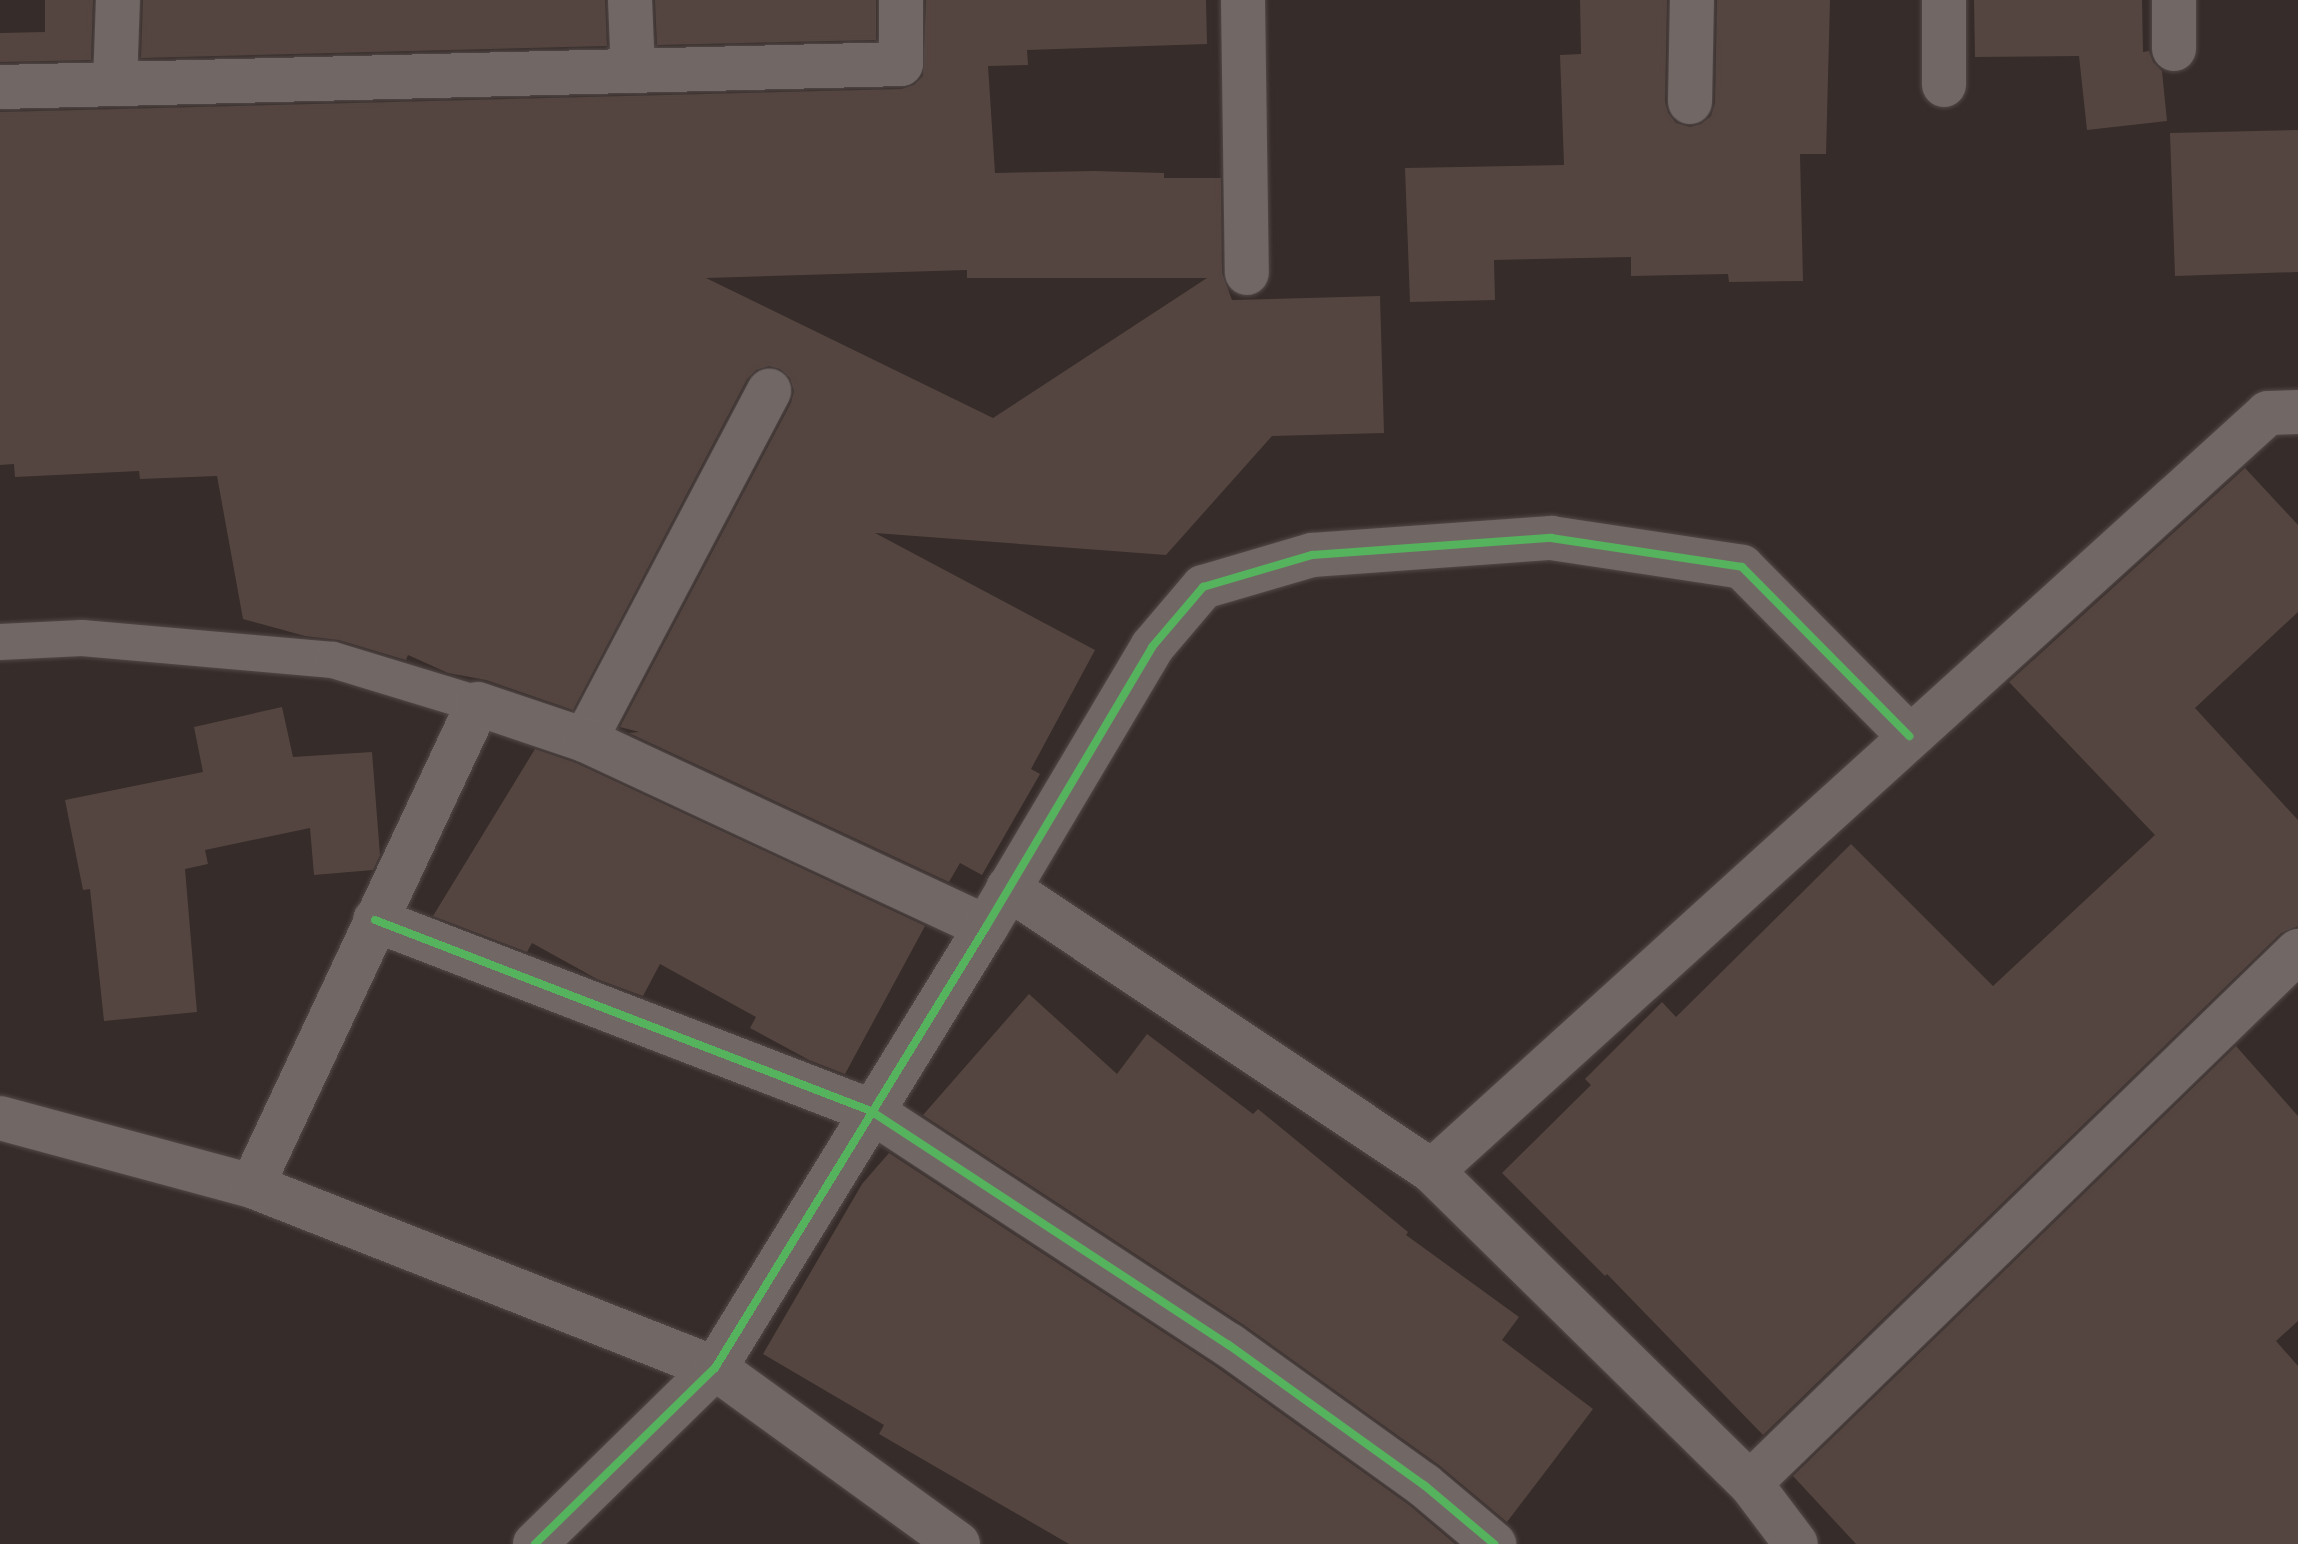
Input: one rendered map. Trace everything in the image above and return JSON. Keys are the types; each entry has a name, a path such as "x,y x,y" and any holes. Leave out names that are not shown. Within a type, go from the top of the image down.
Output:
{"street":[{"path":"115,84 118,0"},
{"path":"630,0 633,71"},
{"path":"0,87 901,64 901,0"},
{"path":"1243,0 1247,273"},
{"path":"1690,102 1692,0"},
{"path":"1944,0 1944,85"},
{"path":"2174,0 2174,49"},
{"path":"585,740 769,391"},
{"path":"1432,1171 1909,736 2288,423"},
{"path":"535,1544 715,1368 986,927 1152,647 1203,587 1312,555 1551,538 1742,567 1909,736"},
{"path":"252,1186 478,704 585,740 986,927"},
{"path":"1008,888 1432,1171 1750,1483 1796,1544"},
{"path":"375,920 871,1111 1229,1345 1424,1485 1494,1544"},
{"path":"1750,1483 2298,951"},
{"path":"0,1118 252,1186 715,1368 958,1544"}],"lane":[{"path":"0,642 82,638 333,660 478,704"}],"building":[{"path":"45,0 93,0 91,60 0,62 0,33 45,32"},
{"path":"143,0 605,0 607,46 141,58"},
{"path":"655,0 876,0 876,40 657,45"},
{"path":"926,0 1206,0 1207,44 1027,50 1028,65 988,66 995,173 1094,171 1164,173 1164,178 1221,178 1222,273 1232,300 1380,296 1384,433 1272,436 1166,555 875,533 1095,650 1031,769 1040,774 982,875 960,863 949,882 629,733 639,732 620,727 791,403 794,391 790,378 780,369 769,366 756,370 747,379 573,710 486,680 448,673 408,655 406,660 339,640 305,636 243,619 217,476 140,479 139,471 15,477 14,464 0,465 0,112 902,89 914,85 923,76","holes":["967,270 967,278 1207,278 993,418 706,278"]},
{"path":"1580,0 1667,0 1665,102 1668,113 1676,123 1690,127 1701,124 1711,116 1715,103 1717,0 1830,0 1826,154 1800,154 1803,281 1729,282 1728,274 1631,276 1631,257 1494,260 1495,300 1410,302 1405,168 1564,165 1560,55 1581,54"},
{"path":"1974,0 2142,0 2143,52 2149,51 2153,62 2162,71 2167,121 2087,130 2079,56 1975,57"},
{"path":"2298,130 2298,272 2175,276 2170,133"},
{"path":"2245,468 2298,525 2298,612 2195,708 2298,820 2298,926 2281,933 1763,1435 1607,1274 1605,1276 1502,1173 1591,1085 1585,1079 1662,1002 1676,1017 1851,844 1993,986 2155,835 2009,682"},
{"path":"282,707 293,757 372,752 380,855 373,870 314,875 310,828 205,850 208,864 185,869 197,1012 104,1021 90,889 83,890 65,800 203,772 194,727"},
{"path":"535,749 576,763 925,926 845,1074 809,1060 750,1028 756,1017 660,964 643,996 597,979 532,943 527,952 433,916"},
{"path":"1029,994 1117,1074 1147,1034 1253,1114 1258,1109 1408,1232 1406,1235 1519,1317 1502,1340 1593,1409 1507,1522 1439,1465 1244,1325 923,1115"},
{"path":"2236,1046 2298,1116 2298,1321 2276,1341 2298,1366 2298,1544 1856,1544 1793,1476"},
{"path":"889,1153 1215,1366 1409,1505 1455,1544 1069,1544 879,1434 884,1425 763,1354 862,1184"}],"cycle path":[{"path":"535,1544 715,1368 986,927 1152,647 1203,587 1312,555 1551,538 1742,567 1909,736"},
{"path":"375,920 871,1111 1229,1345 1424,1485 1494,1544"}]}
